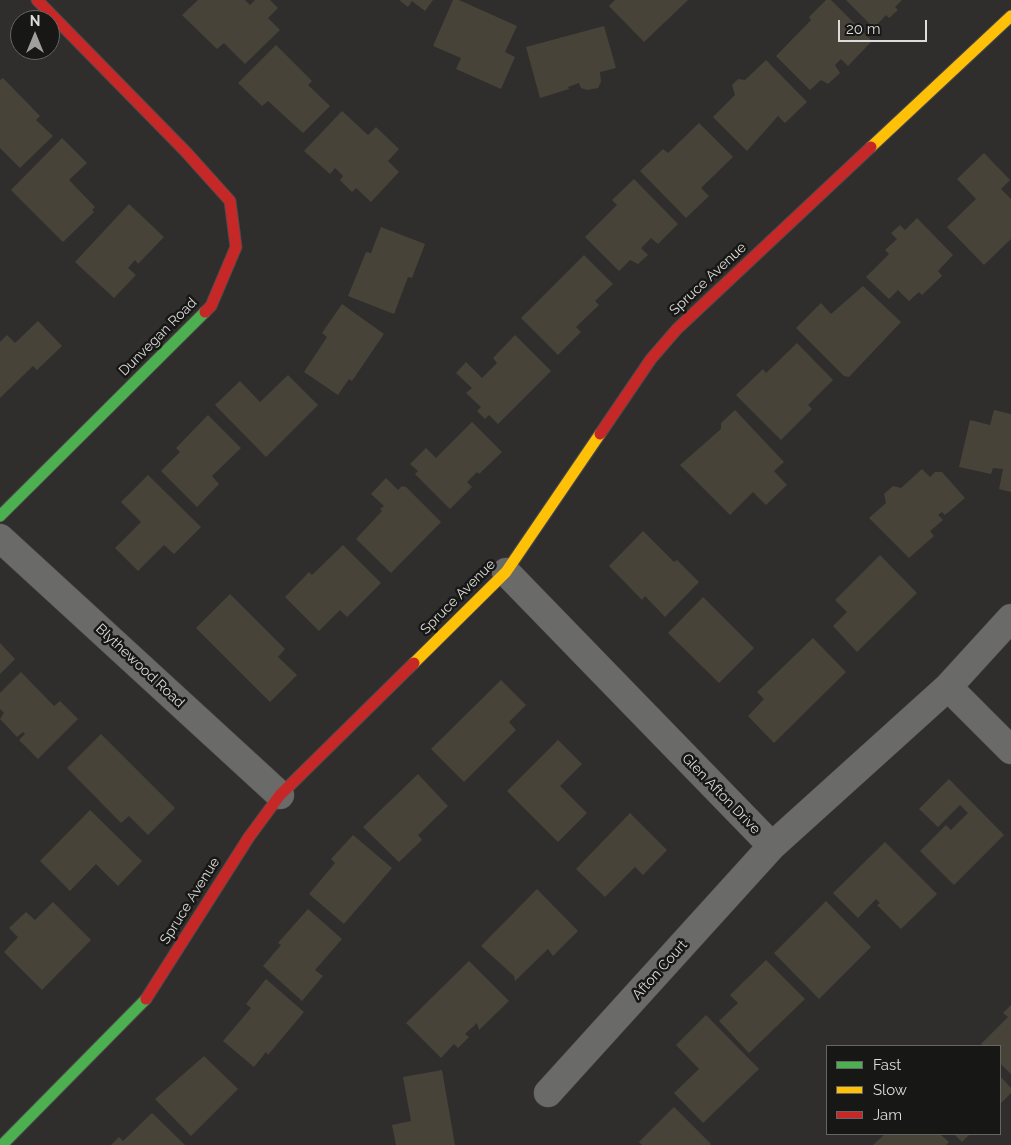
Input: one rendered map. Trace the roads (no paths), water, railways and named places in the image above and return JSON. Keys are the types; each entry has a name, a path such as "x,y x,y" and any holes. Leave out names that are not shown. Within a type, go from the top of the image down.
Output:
{"street":[{"name":"Dunvegan Road","path":"0,516 211,306 236,247 230,200 186,152 37,0"},
{"name":"Spruce Avenue","path":"2,1145 143,1002 249,837 280,795 506,572 651,360 677,329 1011,16"},
{"name":"Blythewood Road","path":"0,538 280,795"},
{"name":"Glen Afton Drive","path":"506,572 772,846 948,687 1011,618"},
{"path":"948,687 1011,750"},
{"name":"Afton Court","path":"548,1093 772,846"}]}
